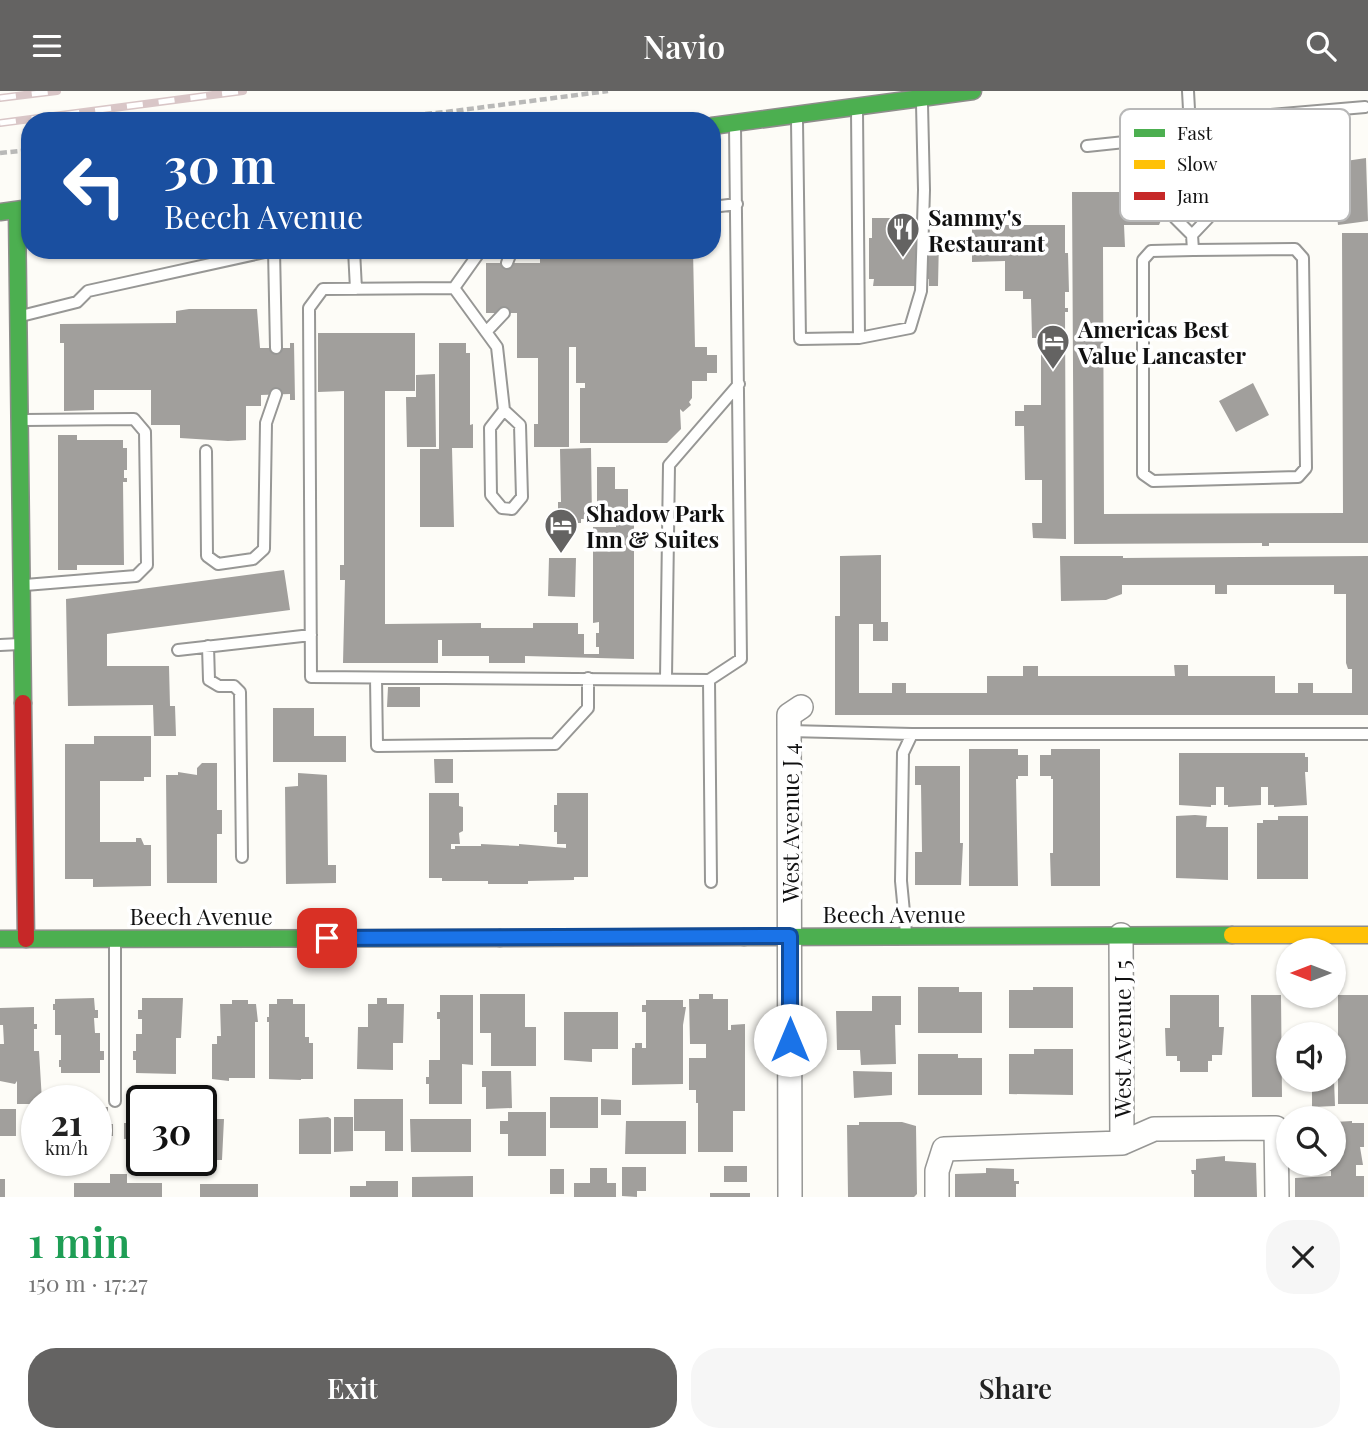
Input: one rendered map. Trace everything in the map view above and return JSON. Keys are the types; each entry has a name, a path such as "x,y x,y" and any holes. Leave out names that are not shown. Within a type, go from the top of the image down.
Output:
{"street":[{"path":"721,125 973,91"},
{"path":"0,212 21,209"},
{"path":"22,259 19,317 26,939"},
{"name":"West Avenue J 4","path":"790,1197 789,715 801,707"},
{"name":"West Avenue J 5","path":"1121,935 1122,1143"},
{"name":"Beech Avenue","path":"0,939 1368,935"},
{"path":"937,1197 937,1171 944,1149 1122,1143 1154,1129 1276,1128 1277,1197"}],"lane":[{"path":"1188,91 1189,109"},
{"path":"797,114 800,339 859,338 910,328 921,291 924,190 922,97"},
{"path":"857,107 859,338"},
{"path":"1343,109 1365,107"},
{"path":"454,288 323,289 309,308 311,677 709,680 741,659 735,124"},
{"path":"1087,146 1120,144"},
{"path":"721,206 737,205"},
{"path":"1178,221 1192,235 1193,250"},
{"path":"1192,235 1205,221"},
{"path":"1193,250 1295,250 1303,258 1306,468 1298,477 1153,481 1143,474 1143,260 1151,251 1193,250"},
{"path":"19,317 76,302 88,291 233,259"},
{"path":"274,259 276,348"},
{"path":"354,259 356,289"},
{"path":"454,288 475,259"},
{"path":"507,263 509,259"},
{"path":"454,288 497,347 504,410 520,425 522,497 512,509 502,508 491,495 490,428 504,410"},
{"path":"486,332 504,313"},
{"path":"666,678 668,465 739,384"},
{"path":"206,451 207,557 218,564 253,559 264,549 266,423 276,394"},
{"path":"21,420 134,419 145,432 147,565 136,576 22,585"},
{"path":"178,650 311,635"},
{"path":"0,645 23,644"},
{"path":"208,646 209,680 219,686 234,686 240,692 243,857"},
{"path":"376,678 377,746 555,744 588,708 588,678"},
{"path":"709,680 711,882"},
{"path":"789,731 912,734 1367,734"},
{"path":"906,936 901,881 903,753 912,734"},
{"path":"115,939 115,1101"}],"path":[{"path":"446,112 608,91"},
{"path":"0,153 21,151"}],"building":[{"path":"1366,158 1368,221 1338,225 1338,221 1350,221 1350,160"},
{"path":"1072,192 1120,192 1120,221 1161,221 1159,225 1124,225 1125,247 1103,247 1104,514 1343,513 1342,233 1368,233 1368,543 1269,543 1269,546 1262,546 1262,543 1074,544"},
{"name":"Sammy's Restaurant","path":"872,218 918,218 917,238 939,239 938,286 929,286 929,279 916,279 916,286 873,286 874,279 869,279"},
{"name":"Americas Best Value Lancaster","path":"972,225 1065,225 1069,292 1065,292 1065,308 1068,308 1068,312 1065,312 1066,539 1033,538 1032,523 1042,523 1042,480 1025,480 1024,426 1015,426 1015,411 1024,411 1024,405 1041,405 1041,338 1032,338 1031,299 1023,299 1023,291 1005,291 1005,261 972,262"},
{"path":"540,259 693,259 695,347 707,347 707,355 717,355 717,373 707,373 707,381 692,381 692,398 689,402 691,405 683,412 680,409 681,429 667,443 580,443 580,388 585,388 585,383 576,383 576,347 569,347 569,447 534,447 534,424 538,424 538,358 517,358 517,313 486,313 486,263 540,263"},
{"path":"257,309 260,348 290,348 290,343 294,343 295,400 290,400 290,394 261,395 261,406 246,406 246,440 228,441 180,438 180,425 151,425 151,390 94,390 94,410 64,411 64,343 60,343 60,324 176,323 176,311"},
{"path":"318,333 415,333 415,391 385,391 385,624 481,623 481,628 533,628 533,623 578,623 578,634 584,634 584,654 599,654 596,633 599,633 599,622 593,623 593,527 616,527 616,523 634,523 634,659 525,656 525,663 489,663 489,656 442,656 442,640 438,640 438,663 343,663 345,580 340,580 340,565 344,565 344,391 318,392"},
{"path":"439,343 466,343 466,353 470,353 470,425 473,424 473,448 452,448 454,527 420,527 420,449 439,449"},
{"path":"435,374 436,447 407,447 406,397 416,397 416,375"},
{"path":"1253,383 1269,415 1236,432 1219,401"},
{"path":"58,435 77,435 77,440 123,440 123,448 127,448 127,470 124,470 124,478 127,478 127,482 123,482 124,565 77,565 77,570 58,570"},
{"path":"591,448 592,519 581,519 581,523 576,523 576,527 558,527 558,502 561,502 560,449"},
{"path":"597,467 615,467 615,489 628,489 628,509 597,509"},
{"path":"881,555 881,622 888,622 888,641 873,641 873,624 859,624 859,693 892,693 892,683 906,683 906,693 987,693 987,676 1023,676 1023,666 1038,666 1038,676 1175,676 1174,665 1188,665 1188,676 1275,676 1275,693 1298,693 1298,683 1313,683 1313,693 1352,693 1352,669 1348,669 1346,663 1346,594 1334,594 1334,585 1227,585 1227,594 1215,594 1215,585 1122,585 1122,594 1106,600 1061,601 1060,556 1368,556 1368,715 835,715 835,616 840,616 840,556"},
{"path":"549,558 576,558 575,597 548,596"},
{"path":"284,570 290,610 107,634 107,666 169,666 170,706 175,706 176,736 154,736 153,705 68,706 66,599"},
{"path":"388,687 420,687 420,707 387,707"},
{"path":"273,708 314,708 314,736 346,736 346,762 273,762"},
{"path":"94,736 151,736 151,777 144,777 144,781 100,781 100,842 136,842 136,838 141,838 144,845 151,845 151,886 93,887 93,879 65,879 65,744 94,744"},
{"path":"969,749 1018,749 1018,755 1028,755 1028,776 1018,776 1016,779 1018,886 969,886"},
{"path":"1051,749 1100,749 1100,886 1051,886 1053,779 1051,776 1040,776 1040,755 1051,755"},
{"path":"1179,753 1305,753 1305,757 1308,757 1308,772 1305,772 1307,805 1268,805 1268,787 1261,787 1261,805 1228,807 1224,805 1224,787 1216,787 1216,805 1179,805"},
{"path":"434,759 453,759 453,783 435,783"},
{"path":"202,763 217,763 217,810 222,810 222,834 217,834 217,883 167,883 166,775 178,775 178,772 197,775 197,768"},
{"path":"915,766 960,766 960,843 963,843 961,885 915,885 915,852 922,852 921,785 915,785"},
{"path":"298,773 327,775 328,865 336,865 336,883 286,884 285,787 298,786"},
{"path":"429,793 459,793 459,806 463,807 463,831 459,833 460,844 451,844 451,849 455,849 455,846 481,844 566,848 566,844 557,844 557,832 554,832 557,793 588,793 588,877 528,881 528,884 488,884 488,881 442,881 442,878 429,878"},
{"path":"1176,816 1207,816 1206,827 1228,827 1228,880 1176,878"},
{"path":"1278,816 1308,816 1308,879 1257,879 1257,823 1263,823 1263,820 1278,820"},
{"path":"918,987 959,987 959,992 982,992 982,1033 918,1033"},
{"path":"1033,987 1073,987 1073,1028 1009,1028 1009,990 1033,990"},
{"path":"480,994 525,994 525,1027 536,1027 536,1066 491,1066 491,1033 480,1033"},
{"path":"699,994 713,994 713,999 728,999 728,1030 731,1030 731,1025 745,1024 745,1111 733,1111 733,1152 698,1152 698,1103 696,1090 689,1090 689,1058 706,1058 706,1044 690,1044 689,999 699,999"},
{"path":"440,995 473,995 473,1065 462,1064 462,1104 429,1104 429,1084 426,1084 426,1077 429,1077 429,1060 440,1060 440,1019 437,1019 437,1012 440,1012"},
{"path":"1170,995 1219,995 1219,1027 1224,1027 1222,1055 1212,1055 1212,1061 1208,1061 1208,1072 1180,1072 1177,1056 1166,1056 1165,1028 1170,1028"},
{"path":"1251,995 1276,995 1276,1008 1281,1008 1281,1022 1276,1022 1276,1092 1282,1092 1282,1097 1252,1097"},
{"path":"1346,995 1368,995 1368,1104 1338,1104 1338,1092 1346,1092 1346,1022 1338,1022 1338,1008 1346,1008"},
{"path":"872,996 901,996 901,1025 895,1025 896,1064 861,1065 860,1050 837,1050 836,1011 872,1011"},
{"path":"94,998 95,1010 98,1010 98,1018 94,1018 95,1033 100,1033 100,1051 104,1051 104,1060 100,1060 100,1073 61,1073 61,1035 55,1035 55,999"},
{"path":"142,998 183,998 181,1038 176,1038 176,1074 136,1073 133,1051 136,1051 136,1034 142,1034 142,1019 138,1019 138,1010 142,1010"},
{"path":"377,998 387,998 387,1004 404,1004 403,1043 393,1043 393,1070 357,1069 358,1027 368,1027 368,1004 377,1004"},
{"path":"277,999 293,999 293,1004 305,1004 305,1037 309,1037 309,1043 313,1043 313,1079 269,1079 267,1017 269,1004 277,1004"},
{"path":"232,1000 248,1000 248,1004 256,1004 258,1022 255,1022 255,1078 229,1078 229,1081 212,1079 212,1044 217,1044 217,1036 221,1036 220,1004 232,1004"},
{"path":"646,1000 683,1000 683,1007 686,1007 683,1025 683,1084 632,1085 632,1048 635,1048 635,1043 642,1043 642,1048 646,1048 646,1012 642,1012 642,1005 646,1005"},
{"path":"34,1007 34,1024 37,1024 37,1029 34,1029 34,1051 39,1051 41,1085 21,1085 21,1104 17,1104 17,1081 15,1084 0,1081 0,1044 4,1044 0,1008"},
{"path":"564,1012 618,1012 618,1049 592,1049 592,1062 564,1060"},
{"path":"1034,1049 1073,1049 1073,1095 1009,1094 1009,1054 1034,1054"},
{"path":"918,1054 958,1054 958,1058 982,1058 982,1095 918,1095"},
{"path":"482,1071 511,1071 512,1108 486,1109 486,1087 482,1087"},
{"path":"853,1071 892,1072 892,1095 854,1098"},
{"path":"1312,1092 1334,1092 1335,1106 1312,1106"},
{"path":"550,1097 598,1097 598,1128 550,1128"},
{"path":"354,1099 403,1099 403,1151 385,1151 385,1131 354,1131"},
{"path":"601,1099 621,1100 621,1115 601,1115"},
{"path":"0,1109 16,1109 16,1136 0,1136"},
{"path":"508,1112 546,1112 546,1156 508,1156 508,1134 500,1134 500,1121 508,1121"},
{"path":"334,1117 353,1117 353,1151 334,1152"},
{"path":"217,1119 224,1119 222,1160 217,1160"},
{"path":"299,1119 331,1119 331,1154 299,1154"},
{"path":"410,1119 471,1119 471,1152 411,1152"},
{"path":"626,1121 686,1121 686,1154 625,1154"},
{"path":"1346,1121 1364,1123 1364,1147 1360,1147 1363,1165 1356,1165 1356,1176 1364,1176 1364,1197 1295,1197 1295,1178 1346,1176"},
{"path":"859,1122 902,1122 916,1126 917,1194 914,1197 848,1197 847,1125 859,1125"},
{"path":"126,1123 126,1139 124,1139"},
{"path":"1225,1156 1225,1161 1256,1163 1257,1197 1194,1197 1194,1174 1191,1170 1196,1170 1196,1159"},
{"path":"724,1166 747,1166 747,1182 724,1182"},
{"path":"622,1167 646,1167 646,1191 637,1191 637,1197 622,1196"},
{"path":"590,1168 607,1168 607,1183 616,1183 616,1197 574,1197 574,1183 590,1183"},
{"path":"986,1168 1014,1169 1014,1181 1019,1181 1019,1184 1016,1184 1016,1197 955,1197 955,1174 986,1173"},
{"path":"550,1169 564,1169 564,1194 550,1194"},
{"path":"112,1174 126,1174 127,1183 162,1183 162,1197 74,1197 74,1183 110,1183"},
{"path":"473,1176 473,1197 412,1197 412,1177"},
{"path":"0,1179 5,1179 5,1197 0,1197"},
{"path":"366,1181 398,1181 398,1197 350,1197 350,1186 366,1186"},
{"path":"200,1184 258,1184 258,1197 200,1197"},
{"path":"710,1193 750,1193 750,1197 710,1197"}],"railway":[{"path":"0,98 57,91"},
{"path":"84,112 243,91"},
{"path":"0,123 21,120"}],"traffic: fast":[{"path":"721,125 973,91"},
{"path":"0,212 21,209"},
{"path":"17,210 23,703"},
{"path":"744,937 1232,935"},
{"path":"0,939 500,938"}],"traffic: slow":[{"path":"1232,935 1368,935"}],"traffic: jam":[{"path":"23,703 26,939"},
{"path":"500,938 744,937"}],"place":[{"name":"Sammy's Restaurant","path":"903,259"},
{"name":"Americas Best Value Lancaster","path":"1053,371"},
{"name":"Shadow Park Inn & Suites","path":"561,555"}],"route":[{"path":"327,938 790,936 790,1040"}]}
